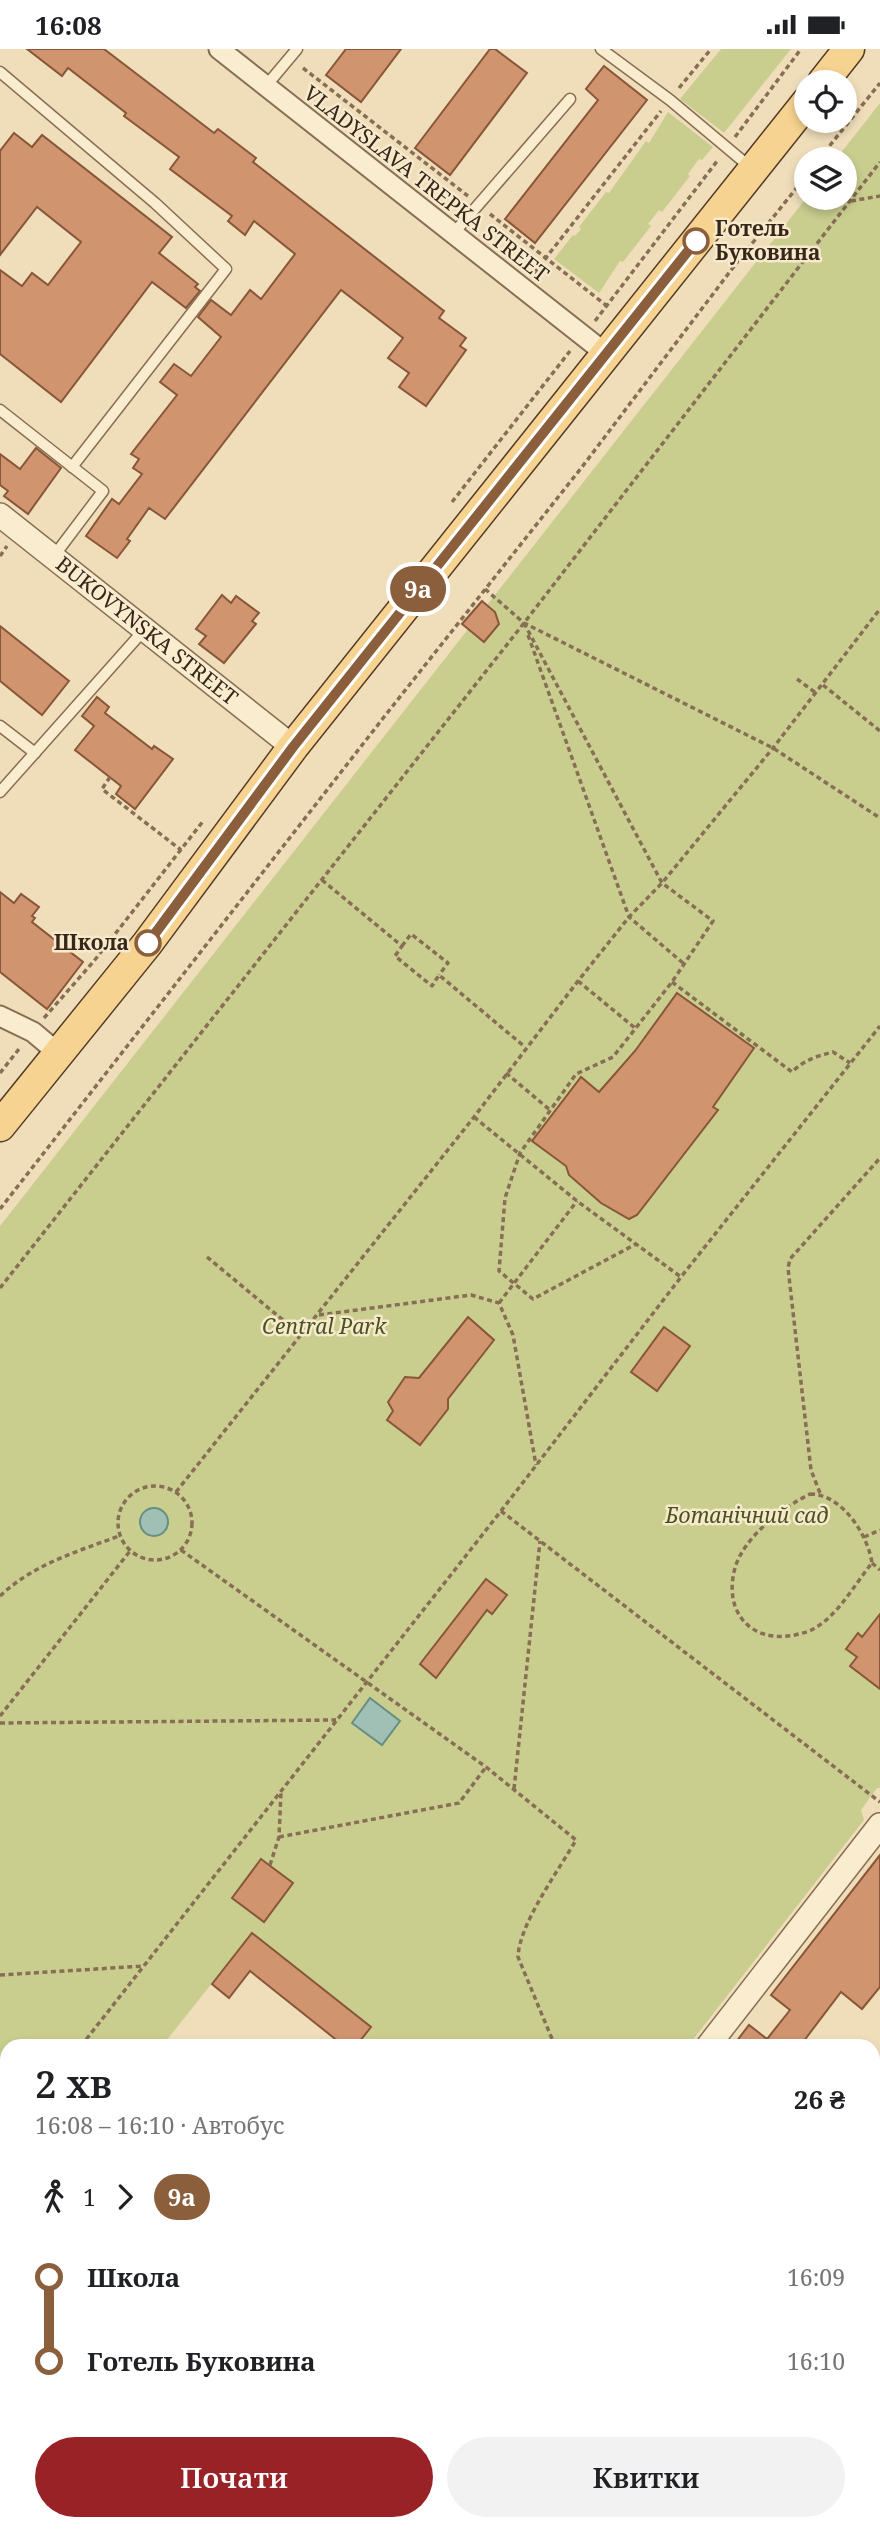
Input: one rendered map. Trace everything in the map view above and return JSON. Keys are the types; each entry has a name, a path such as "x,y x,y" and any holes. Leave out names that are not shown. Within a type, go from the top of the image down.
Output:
{"main road":[{"path":"0,1126 147,944 594,345 754,169 794,118"}],"street":[{"name":"VLADYSLAVA TREPKA STREET","path":"219,49 594,345"},
{"name":"BUKOVYNSKA STREET","path":"0,515 293,747"},
{"path":"0,1016 33,1032 58,1053"},
{"path":"714,2039 880,1825"}],"lane":[{"path":"601,49 670,100 754,169"},
{"path":"266,86 293,53"},
{"path":"0,72 155,203 226,268 72,467"},
{"path":"453,234 570,99"},
{"path":"0,410 103,491 53,557"},
{"path":"0,792 144,629"},
{"path":"0,726 35,753"}],"path":[{"path":"521,288 710,49"},
{"path":"594,345 607,306 801,49"},
{"path":"293,53 607,306"},
{"path":"829,147 880,83"},
{"path":"857,192 880,162"},
{"path":"0,1209 794,192"},
{"path":"857,200 880,196"},
{"path":"0,1288 524,623 843,210"},
{"path":"485,589 524,623 773,748 880,818"},
{"path":"176,1492 474,1117 525,1047 629,917 662,883 773,748 880,609"},
{"path":"524,623 662,883 713,921 672,982 612,1057 576,1074 520,1153 505,1198 499,1271 533,1299 636,1244"},
{"path":"524,623 629,917 684,963"},
{"path":"797,679 816,693"},
{"path":"823,685 880,731"},
{"path":"110,777 102,789 180,851"},
{"path":"323,880 402,946"},
{"path":"411,934 448,963 439,975 432,986 395,957 411,934"},
{"path":"439,975 525,1047"},
{"path":"578,981 635,1028"},
{"path":"672,982 792,1072 816,1056 833,1052 850,1063"},
{"path":"87,2039 880,1026"},
{"path":"506,1073 550,1110"},
{"path":"474,1117 577,1201 681,1277"},
{"path":"880,1158 790,1259 789,1282 811,1469 820,1494 853,1520 864,1537 872,1563 880,1570"},
{"path":"499,1303 577,1201"},
{"path":"207,1258 301,1335"},
{"path":"317,1316 471,1295 499,1303"},
{"path":"499,1303 513,1335 536,1465"},
{"path":"149,1486 168,1488 176,1492 183,1498 191,1515 191,1534 174,1556 155,1561 137,1557 119,1536 117,1526 120,1508 132,1493 149,1486"},
{"path":"820,1494 810,1494 775,1515 752,1539 736,1566 732,1589 734,1607 739,1616 749,1627 774,1638 816,1628 835,1610 872,1563"},
{"path":"501,1511 880,1802"},
{"path":"864,1537 880,1530"},
{"path":"0,1596 19,1579 46,1563 119,1536"},
{"path":"514,1789 540,1541"},
{"path":"181,1550 486,1767 576,1840 528,1922 518,1945 518,1957 552,2039"},
{"path":"0,1716 130,1551"},
{"path":"0,1723 336,1720"},
{"path":"279,1837 459,1803 486,1767"},
{"path":"270,1865 279,1837 281,1791"},
{"path":"0,1975 144,1966"}],"green space":[{"path":"721,49 791,49 724,133 680,99"},
{"name":"Central Park","path":"880,103 880,1788 877,1788 861,1810 864,1820 693,2039 362,2039 371,2027 252,1933 168,2039 0,2039 0,1226 797,210 857,210 857,147 845,147"},
{"path":"668,112 713,147 702,160 699,159 688,174 690,176 662,212 659,210 648,224 651,226 623,262 620,261 599,293 554,259 581,229 579,227 606,192 609,193 646,141 649,143"}],"water":[{"path":"154,1508 164,1512 168,1522 164,1532 154,1536 144,1532 140,1522 144,1512"},
{"path":"370,1698 400,1721 382,1745 352,1723"}],"building":[{"path":"27,49 104,49 214,133 218,129 256,158 253,162 444,311 439,318 466,338 460,346 466,350 426,406 399,387 409,373 388,358 403,338 341,290 165,519 149,508 117,558 86,536 112,499 119,504 142,474 133,468 139,459 131,454 177,395 160,382 174,364 191,376 221,337 198,317 211,300 231,315 250,290 261,299 295,254 254,221 245,235 228,221 232,216 170,169 179,157 124,116 126,113 68,68 62,76"},
{"path":"346,49 401,49 361,102 326,75"},
{"path":"490,49 495,49 527,73 450,175 415,148"},
{"path":"604,66 647,100 535,243 505,219 598,100 586,89"},
{"path":"14,133 32,147 42,135 172,237 159,253 198,284 195,287 200,291 186,308 152,282 61,402 0,354 0,270 22,286 32,273 48,285 81,242 37,207 0,255 0,151"},
{"path":"36,448 61,468 28,514 4,496 8,491 0,485 0,454 20,469"},
{"path":"222,595 231,603 236,596 259,613 252,621 256,624 224,663 199,644 206,636 196,629"},
{"path":"482,601 495,612 499,624 484,642 462,624"},
{"path":"0,626 69,681 42,715 0,681"},
{"path":"97,697 109,707 105,713 152,749 154,746 173,759 135,809 116,794 121,786 75,750 94,726 82,716"},
{"path":"0,892 14,903 21,894 39,907 32,916 35,918 32,922 83,962 47,1009 0,972"},
{"path":"677,993 754,1048 713,1107 718,1110 637,1215 629,1219 601,1203 569,1175 566,1166 532,1141 581,1077 599,1092 635,1051"},
{"path":"468,1317 494,1340 448,1399 448,1409 420,1445 387,1420 393,1411 388,1402 405,1377 419,1378"},
{"path":"664,1327 690,1346 657,1391 631,1372"},
{"path":"486,1579 507,1595 492,1614 487,1610 436,1678 420,1664"},
{"path":"880,1614 880,1689 850,1666 857,1657 846,1649 858,1633 862,1637"},
{"path":"880,1855 880,1987 862,2009 841,1992 805,2039 767,2039 790,2010 771,1995"},
{"path":"261,1859 293,1883 264,1922 232,1898"},
{"path":"252,1933 371,2027 362,2039 335,2039 250,1971 229,1998 212,1984"},
{"path":"749,2025 767,2039 738,2039"}],"bus line":[{"name":"9а","path":"148,943 293,747 696,241"}],"place":[{"name":"Готель Буковина","path":"696,241"},
{"name":"Школа","path":"148,943"}],"park label":[{"name":"Ботанічний сад","path":"747,1516"}]}
